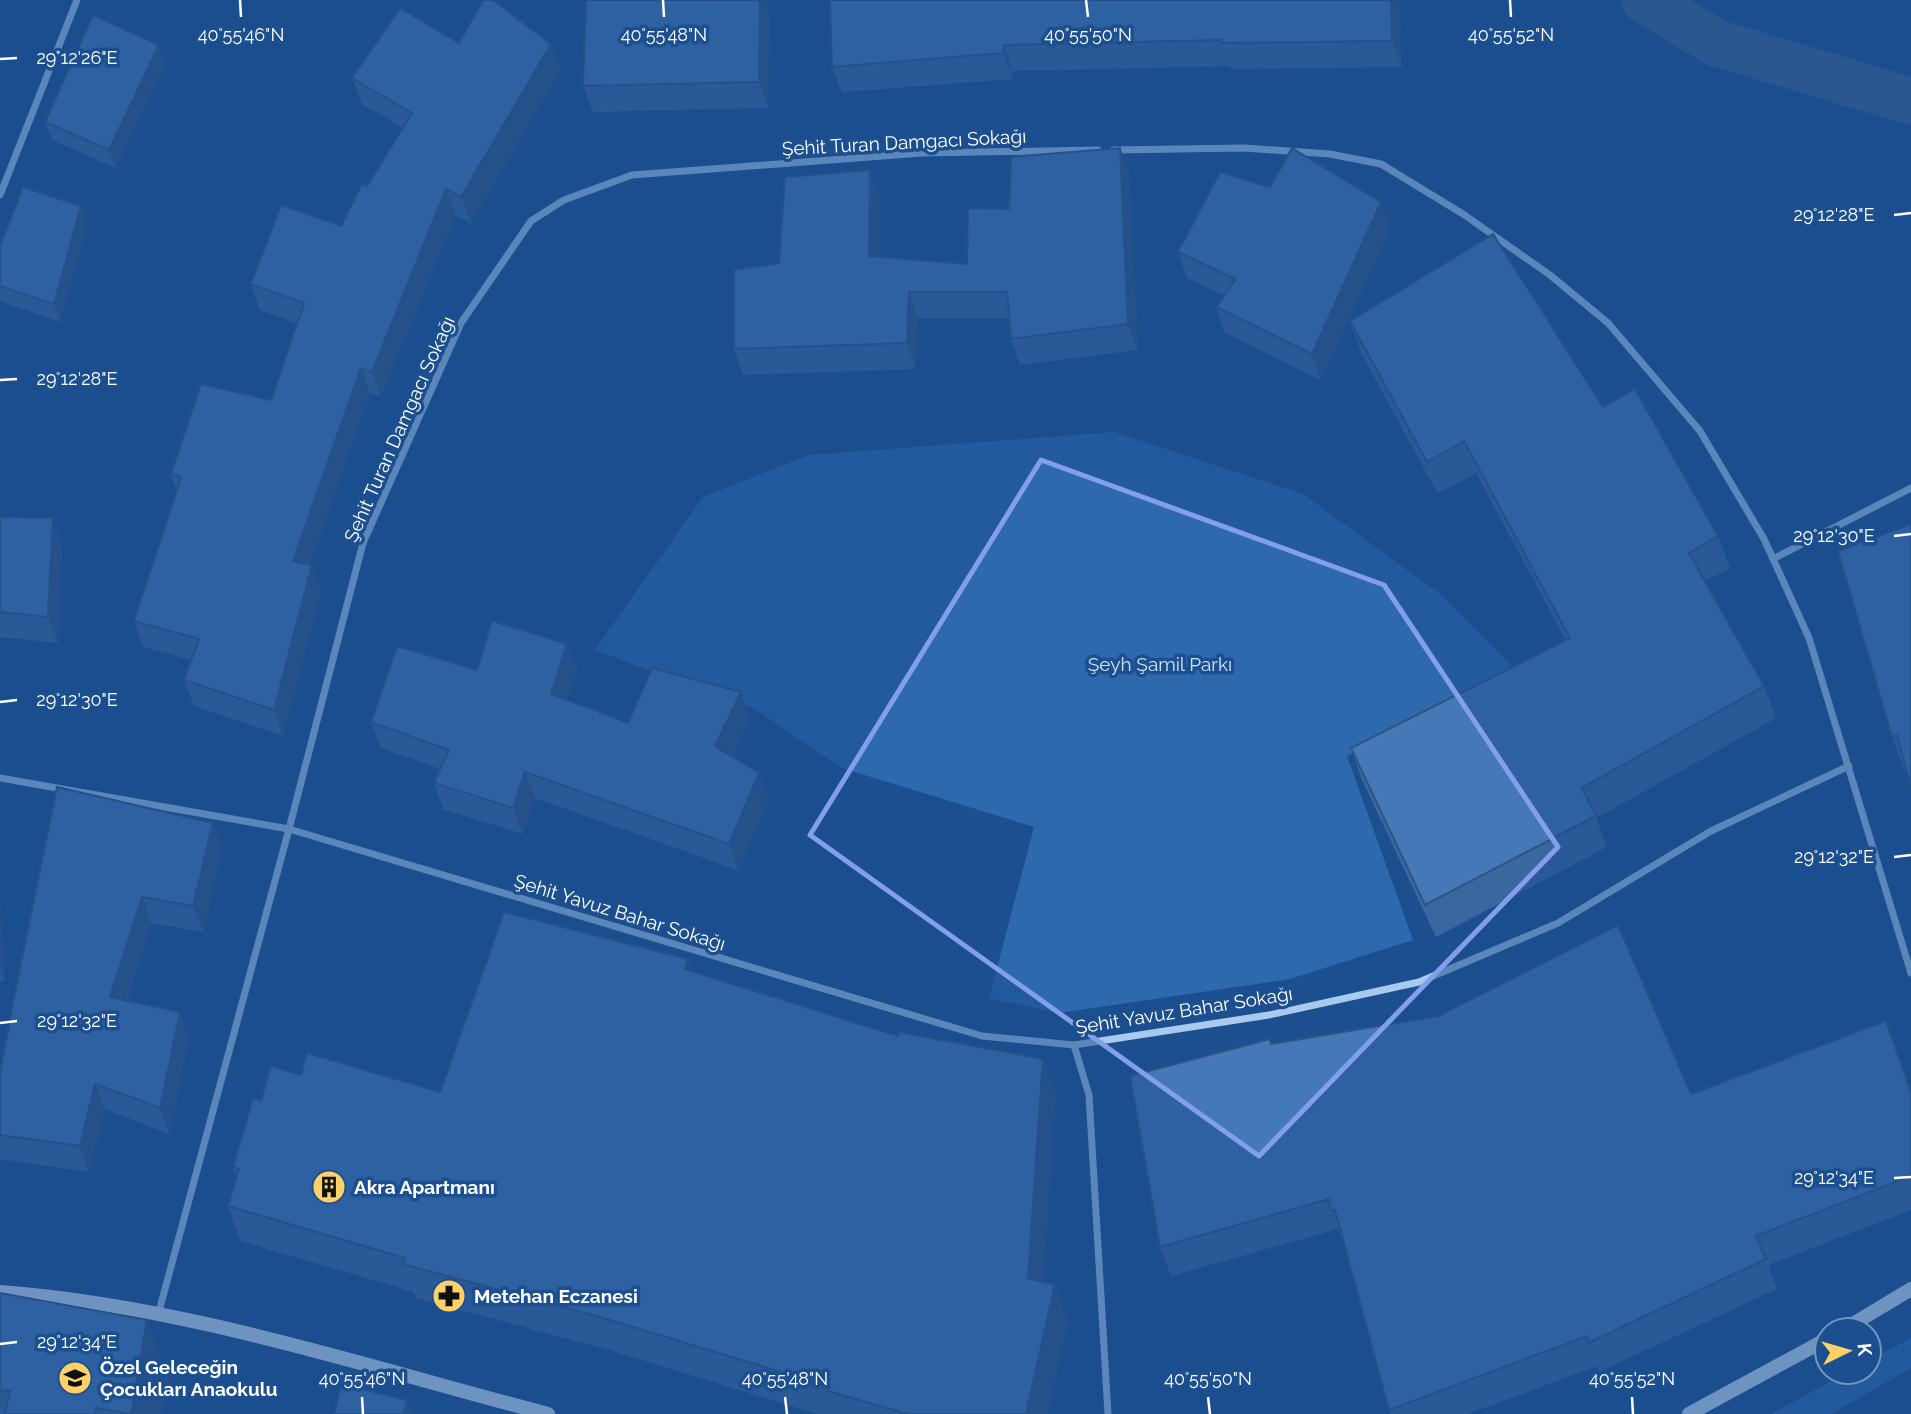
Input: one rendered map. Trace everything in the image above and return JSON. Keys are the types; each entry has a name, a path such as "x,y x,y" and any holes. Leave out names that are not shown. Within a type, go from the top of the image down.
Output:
{"street":[{"path":"0,195 77,0"},
{"name":"Şehit Turan Damgacı Sokağı","path":"289,829 363,543 461,323 531,221 564,200 632,175 922,153 1244,148 1329,154 1381,164 1474,222 1550,275 1608,323 1700,431 1764,540 1809,638 1911,973"},
{"path":"1773,559 1911,488"},
{"name":"Şehit Yavuz Bahar Sokağı","path":"0,778 289,829 982,1036 1074,1045 1269,1015 1419,982 1558,923 1711,831 1849,766"},
{"path":"158,1315 289,829"},
{"path":"1074,1045 1089,1095 1108,1414"},
{"path":"1866,1316 1911,1289"},
{"path":"0,1293 85,1301 248,1333 548,1414"},
{"path":"1689,1414 1813,1347"}],"highlighted area":[{"path":"1041,460 1384,585 1558,847 1259,1156 810,835"}],"green space":[{"name":"Şeyh Şamil Parkı","path":"1114,432 1303,494 1440,594 1517,671 1347,756 1413,940 1290,979 1059,1013 989,998 1034,827 842,768 755,709 595,650 703,497 809,455"},
{"path":"1911,1338 1911,1368 1883,1384 1883,1353"},
{"path":"1822,1386 1880,1386 1831,1414 1771,1414"}],"building":[{"path":"483,0 493,0 551,44 461,197 446,189 372,372 361,368 293,561 312,565 274,710 184,680 199,639 134,621 181,477 171,474 201,384 271,400 304,303 251,284 281,205 341,226 362,184 367,186 412,113 352,78 400,8 459,43"},
{"path":"586,0 760,0 759,82 583,86"},
{"path":"830,0 1391,0 1392,41 1221,43 1221,40 1004,45 1003,53 832,67"},
{"path":"93,15 159,45 109,150 45,122"},
{"path":"1120,148 1128,324 1011,339 1007,292 909,292 907,343 734,349 734,270 779,263 785,177 870,170 869,256 967,264 968,208 1009,209 1011,157"},
{"path":"1292,148 1381,202 1312,354 1216,307 1236,279 1178,252 1220,172 1270,187"},
{"path":"23,187 81,206 54,304 0,286 0,246"},
{"path":"1493,234 1603,407 1635,389 1718,536 1689,553 1764,686 1582,788 1596,816 1425,905 1351,748 1570,638 1464,441 1427,462 1350,321"},
{"path":"0,517 53,518 48,617 0,612"},
{"path":"1911,524 1911,786 1897,735 1892,737 1838,551"},
{"path":"492,621 567,644 551,694 628,723 652,668 741,692 715,746 759,773 729,844 525,772 513,808 434,783 449,750 371,722 397,646 477,670"},
{"path":"57,787 213,823 193,906 142,897 110,997 180,1012 160,1108 95,1084 80,1146 0,1135 0,1073"},
{"path":"504,912 688,959 685,969 898,1036 899,1032 1043,1059 1028,1278 1055,1285 1026,1414 907,1414 828,1391 830,1387 600,1317 403,1264 405,1258 228,1206 239,1169 233,1167 253,1098 261,1101 271,1066 301,1075 307,1053 440,1092"},
{"path":"1618,925 1691,1094 1886,1021 1911,1092 1911,1176 1756,1236 1766,1259 1588,1343 1587,1336 1389,1410 1335,1210 1331,1210 1329,1199 1160,1247 1130,1076 1270,1039 1271,1044 1438,1016"},
{"path":"0,1293 147,1320 131,1414 96,1408 95,1414 5,1414 10,1391 0,1390"},
{"path":"341,1384 407,1400 404,1414 334,1414"}],"waterway":[{"path":"1645,0 1716,43 1911,101"}],"place":[{"name":"Akra Apartmanı","path":"329,1187"},
{"name":"Metehan Eczanesi","path":"449,1296"},
{"name":"Özel Geleceğin Çocukları Anaokulu","path":"75,1378"}]}
